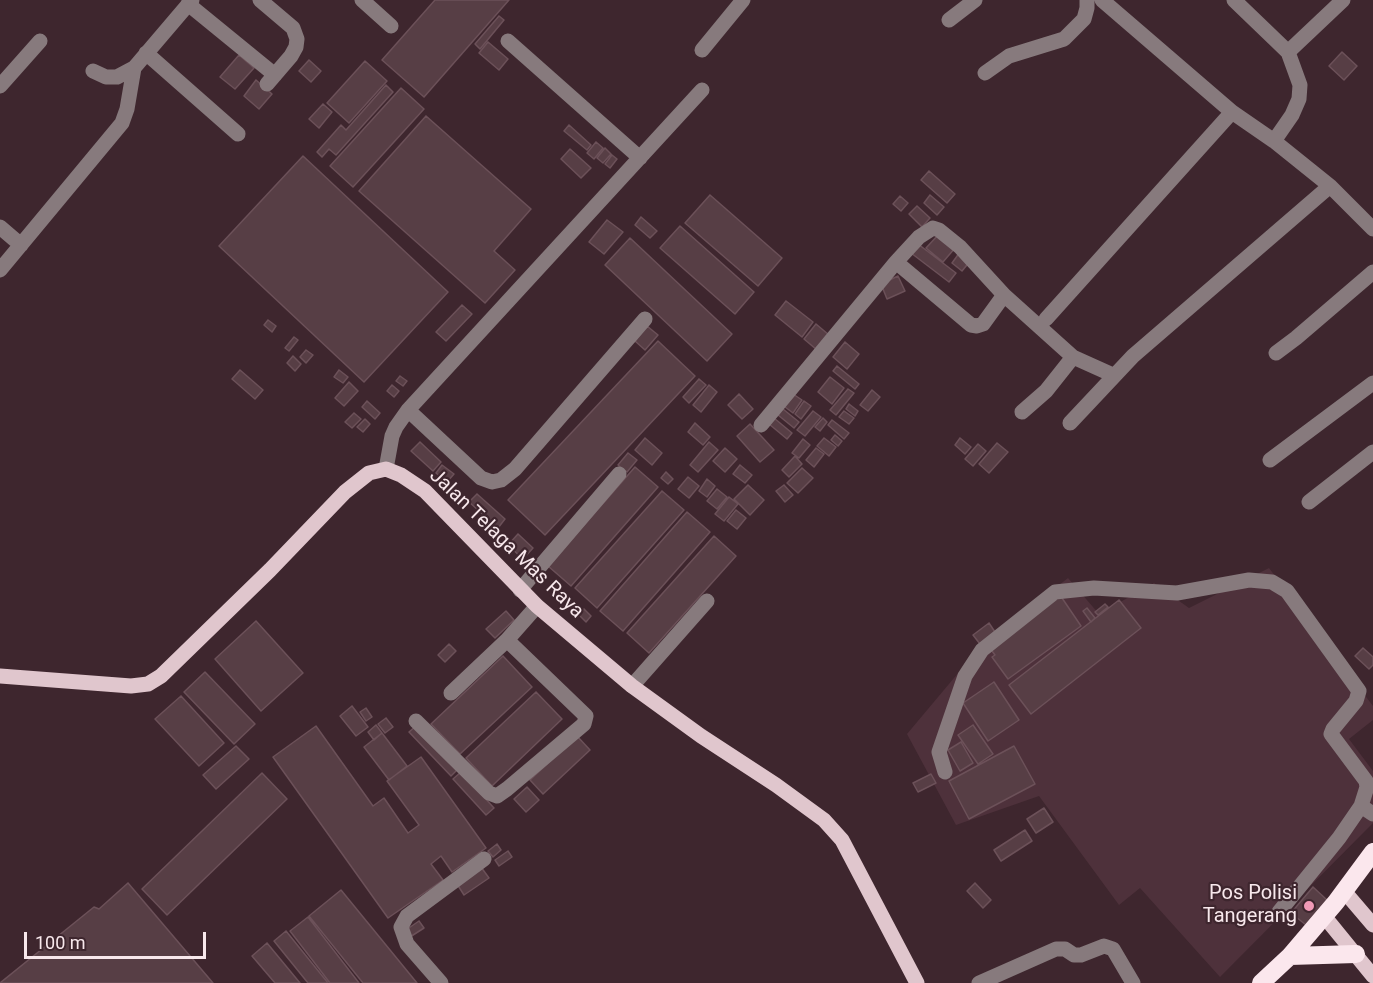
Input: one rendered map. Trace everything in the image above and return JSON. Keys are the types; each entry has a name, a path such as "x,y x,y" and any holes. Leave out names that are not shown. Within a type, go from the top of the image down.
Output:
{"highway":[{"path":"1261,983 1290,956 1373,852"},
{"path":"1290,956 1356,954"}],"main road":[{"name":"Jalan Telaga Mas Raya","path":"386,470 401,475 425,491 520,590 632,686 824,820 842,840 917,983"},
{"path":"0,676 131,686 148,684 161,676 262,578 345,492 369,473 386,470"},
{"path":"1344,891 1373,925"},
{"path":"1324,915 1373,976"}],"street":[{"path":"93,71 106,77 117,77 134,68 190,2 271,80 296,47 296,33 260,0"},
{"path":"362,0 391,26"},
{"path":"702,50 743,0"},
{"path":"949,20 975,0"},
{"path":"985,73 1009,56 1064,39 1084,19 1088,8 1087,0"},
{"path":"1102,0 1232,112 1274,141 1330,186 1373,229"},
{"path":"1234,0 1288,52 1300,85 1299,99 1292,115 1274,141"},
{"path":"1288,52 1343,0"},
{"path":"508,40 640,158"},
{"path":"0,86 40,41"},
{"path":"146,53 238,134"},
{"path":"0,270 122,123 127,109 134,68"},
{"path":"386,470 392,435 408,410 702,90"},
{"path":"1046,319 1232,112"},
{"path":"1070,423 1133,356 1330,186"},
{"path":"0,227 21,245"},
{"path":"760,425 896,262 919,237 933,228 939,230 960,247 1004,295 1073,357 1113,375"},
{"path":"896,262 971,325 983,324 1004,295"},
{"path":"1276,353 1373,272"},
{"path":"408,410 482,478 492,482 501,480 515,469 645,320"},
{"path":"1022,412 1046,391 1073,357"},
{"path":"1270,460 1373,383"},
{"path":"1309,502 1373,452"},
{"path":"520,590 619,474"},
{"path":"945,772 939,752 965,676 982,650 1055,592 1094,588 1177,593 1249,580 1272,582 1287,591 1359,691 1356,701 1331,734 1366,782 1367,787 1367,810 1338,838 1279,912"},
{"path":"632,686 707,601"},
{"path":"451,693 507,640 537,606"},
{"path":"416,721 489,793 497,796 584,724 586,716 507,640"},
{"path":"441,983 407,944 401,927 407,916 484,859"},
{"path":"979,983 1056,949 1065,949 1074,955 1081,955 1104,946 1113,949 1133,983"}],"shaded area":[{"path":"1269,568 1373,706 1373,720 1349,739 1373,771 1373,823 1220,977 1140,888 1119,905 1039,796 956,825 907,734 980,647 1068,578 1099,614 1154,583 1189,608"}],"building":[{"path":"435,0 509,0 424,97 382,60"},
{"path":"499,16 504,20 480,49 475,44"},
{"path":"488,42 508,59 499,70 479,53"},
{"path":"1342,52 1357,66 1344,80 1329,66"},
{"path":"239,55 254,68 235,89 220,77"},
{"path":"309,60 321,71 311,82 299,71"},
{"path":"365,61 387,81 349,123 327,103"},
{"path":"256,80 272,94 259,109 244,96"},
{"path":"386,85 393,92 336,155 329,149 322,157 317,152 341,125 346,130"},
{"path":"401,88 424,109 353,187 330,166"},
{"path":"323,104 332,112 319,128 309,119"},
{"path":"426,116 531,209 494,251 515,270 485,303 359,191"},
{"path":"569,125 591,145 587,150 564,131"},
{"path":"596,142 603,148 594,159 587,153"},
{"path":"605,148 611,154 603,163 597,158"},
{"path":"570,149 591,168 581,178 561,159"},
{"path":"612,155 617,159 610,168 605,164"},
{"path":"303,156 448,292 364,382 219,246"},
{"path":"929,171 955,194 947,203 921,180"},
{"path":"710,195 782,258 758,286 685,223"},
{"path":"930,195 944,207 937,215 924,203"},
{"path":"900,196 908,203 901,211 893,204"},
{"path":"917,206 930,218 922,227 909,214"},
{"path":"641,217 657,231 650,238 635,225"},
{"path":"607,220 623,232 604,254 589,242"},
{"path":"680,226 754,292 735,314 660,248"},
{"path":"939,234 955,248 943,262 926,248"},
{"path":"630,238 732,334 707,361 605,265"},
{"path":"918,244 956,273 949,282 911,253"},
{"path":"960,252 971,260 962,271 952,263"},
{"path":"898,276 905,291 887,299 881,284"},
{"path":"786,301 813,322 802,337 775,315"},
{"path":"462,305 472,314 446,341 436,332"},
{"path":"268,320 276,326 272,332 264,325"},
{"path":"816,324 829,335 817,350 804,339"},
{"path":"647,326 658,335 645,350 635,341"},
{"path":"294,337 298,340 289,351 285,348"},
{"path":"658,341 695,376 545,535 508,500"},
{"path":"845,342 859,354 847,369 833,357"},
{"path":"306,350 313,355 306,363 300,357"},
{"path":"293,356 301,364 295,371 287,363"},
{"path":"837,366 859,384 855,389 833,371"},
{"path":"240,370 263,390 255,399 232,379"},
{"path":"339,370 348,377 343,383 334,377"},
{"path":"400,376 407,381 403,386 396,381"},
{"path":"830,377 844,388 832,404 818,392"},
{"path":"699,379 706,385 689,403 683,397"},
{"path":"349,382 358,391 344,406 335,398"},
{"path":"392,385 399,391 394,397 387,391"},
{"path":"709,385 717,392 701,412 693,405"},
{"path":"848,389 854,393 836,415 830,410"},
{"path":"872,390 880,397 868,411 860,405"},
{"path":"790,392 802,400 793,413 781,404"},
{"path":"739,394 753,409 742,419 728,405"},
{"path":"367,401 380,413 375,419 362,407"},
{"path":"804,401 811,406 801,419 795,414"},
{"path":"849,404 858,411 855,416 846,409"},
{"path":"783,409 799,422 794,428 778,415"},
{"path":"813,411 821,417 805,436 797,430"},
{"path":"844,411 854,418 849,424 839,417"},
{"path":"354,413 361,419 352,428 345,422"},
{"path":"774,418 792,433 787,439 769,424"},
{"path":"823,418 827,422 820,431 815,427"},
{"path":"365,419 370,424 363,432 357,427"},
{"path":"832,420 849,433 844,439 828,425"},
{"path":"695,423 710,437 703,445 688,432"},
{"path":"750,424 774,450 760,462 737,436"},
{"path":"835,435 842,441 838,446 831,440"},
{"path":"645,438 662,453 652,465 635,450"},
{"path":"824,438 836,447 829,456 817,446"},
{"path":"960,438 971,447 965,454 955,445"},
{"path":"803,439 810,445 799,458 792,453"},
{"path":"420,442 441,462 433,471 411,451"},
{"path":"709,442 718,450 698,472 690,465"},
{"path":"997,443 1008,452 989,473 979,464"},
{"path":"978,444 986,451 973,466 965,459"},
{"path":"725,448 737,459 725,472 713,461"},
{"path":"816,448 824,454 814,467 806,460"},
{"path":"628,453 637,460 627,472 618,465"},
{"path":"795,456 802,464 789,477 782,470"},
{"path":"442,465 454,474 447,482 436,473"},
{"path":"740,465 752,475 745,483 733,474"},
{"path":"635,467 658,487 571,586 548,566"},
{"path":"802,468 813,478 798,493 787,483"},
{"path":"666,472 673,479 668,484 661,478"},
{"path":"688,477 699,486 689,498 678,489"},
{"path":"707,479 715,486 707,497 699,491"},
{"path":"748,485 764,500 750,515 734,499"},
{"path":"784,485 793,495 785,502 776,491"},
{"path":"717,489 727,497 717,509 707,501"},
{"path":"662,491 684,510 597,608 575,588"},
{"path":"477,494 505,519 498,528 469,502"},
{"path":"729,497 738,504 724,521 715,514"},
{"path":"736,510 746,518 737,529 727,521"},
{"path":"687,512 710,532 623,631 600,611"},
{"path":"518,534 533,548 523,559 508,545"},
{"path":"714,536 736,556 649,653 627,633"},
{"path":"1060,595 1081,626 1008,679 992,657 995,655 989,647"},
{"path":"1119,600 1141,628 1031,714 1009,685"},
{"path":"1105,604 1108,607 1098,615 1095,612"},
{"path":"1087,608 1095,618 1091,622 1083,611"},
{"path":"584,609 591,616 586,622 579,615"},
{"path":"506,611 514,620 495,638 486,629"},
{"path":"256,621 303,673 261,711 215,659"},
{"path":"989,623 995,632 980,644 973,635"},
{"path":"449,644 456,651 445,662 438,655"},
{"path":"1363,648 1373,657 1373,665 1369,669 1355,656"},
{"path":"503,656 532,687 460,754 431,724"},
{"path":"205,672 255,724 234,744 184,692"},
{"path":"994,682 1019,720 988,741 963,703"},
{"path":"536,692 562,719 492,786 466,758"},
{"path":"181,696 224,743 199,766 155,719"},
{"path":"352,706 368,727 356,736 340,716"},
{"path":"366,708 372,717 366,721 360,712"},
{"path":"386,718 393,727 385,733 378,724"},
{"path":"376,725 382,733 374,740 368,732"},
{"path":"417,725 458,769 451,776 409,732"},
{"path":"973,725 993,754 978,764 958,735"},
{"path":"316,726 373,806 384,798 408,833 419,825 387,781 421,757 486,848 452,872 441,856 431,864 443,880 388,918 273,757"},
{"path":"382,733 407,766 389,780 364,747"},
{"path":"577,736 590,750 543,794 530,780"},
{"path":"961,742 973,763 960,771 948,750"},
{"path":"236,746 249,759 216,789 203,775"},
{"path":"1014,746 1035,784 969,819 949,781"},
{"path":"461,772 494,808 486,815 453,779"},
{"path":"262,773 287,799 167,915 142,889"},
{"path":"931,774 936,783 918,792 913,783"},
{"path":"527,787 539,800 526,812 514,799"},
{"path":"1044,808 1053,822 1036,833 1027,819"},
{"path":"1025,830 1032,841 1001,861 994,850"},
{"path":"497,844 501,850 493,857 488,851"},
{"path":"508,851 512,857 499,866 495,860"},
{"path":"481,867 489,878 464,895 457,884"},
{"path":"128,883 213,983 0,983 94,907 99,909"},
{"path":"975,883 991,900 983,908 967,891"},
{"name":"Pos Polisi Tangerang","path":"1313,887 1327,900 1306,925 1291,913"},
{"path":"341,890 417,983 363,983 309,916"},
{"path":"308,917 359,983 330,983 290,931"},
{"path":"419,921 424,928 410,937 406,930"},
{"path":"286,931 328,983 308,983 274,941"},
{"path":"267,943 300,983 275,983 252,956"}],"place":[{"name":"Pos Polisi Tangerang","path":"1309,906"}]}
